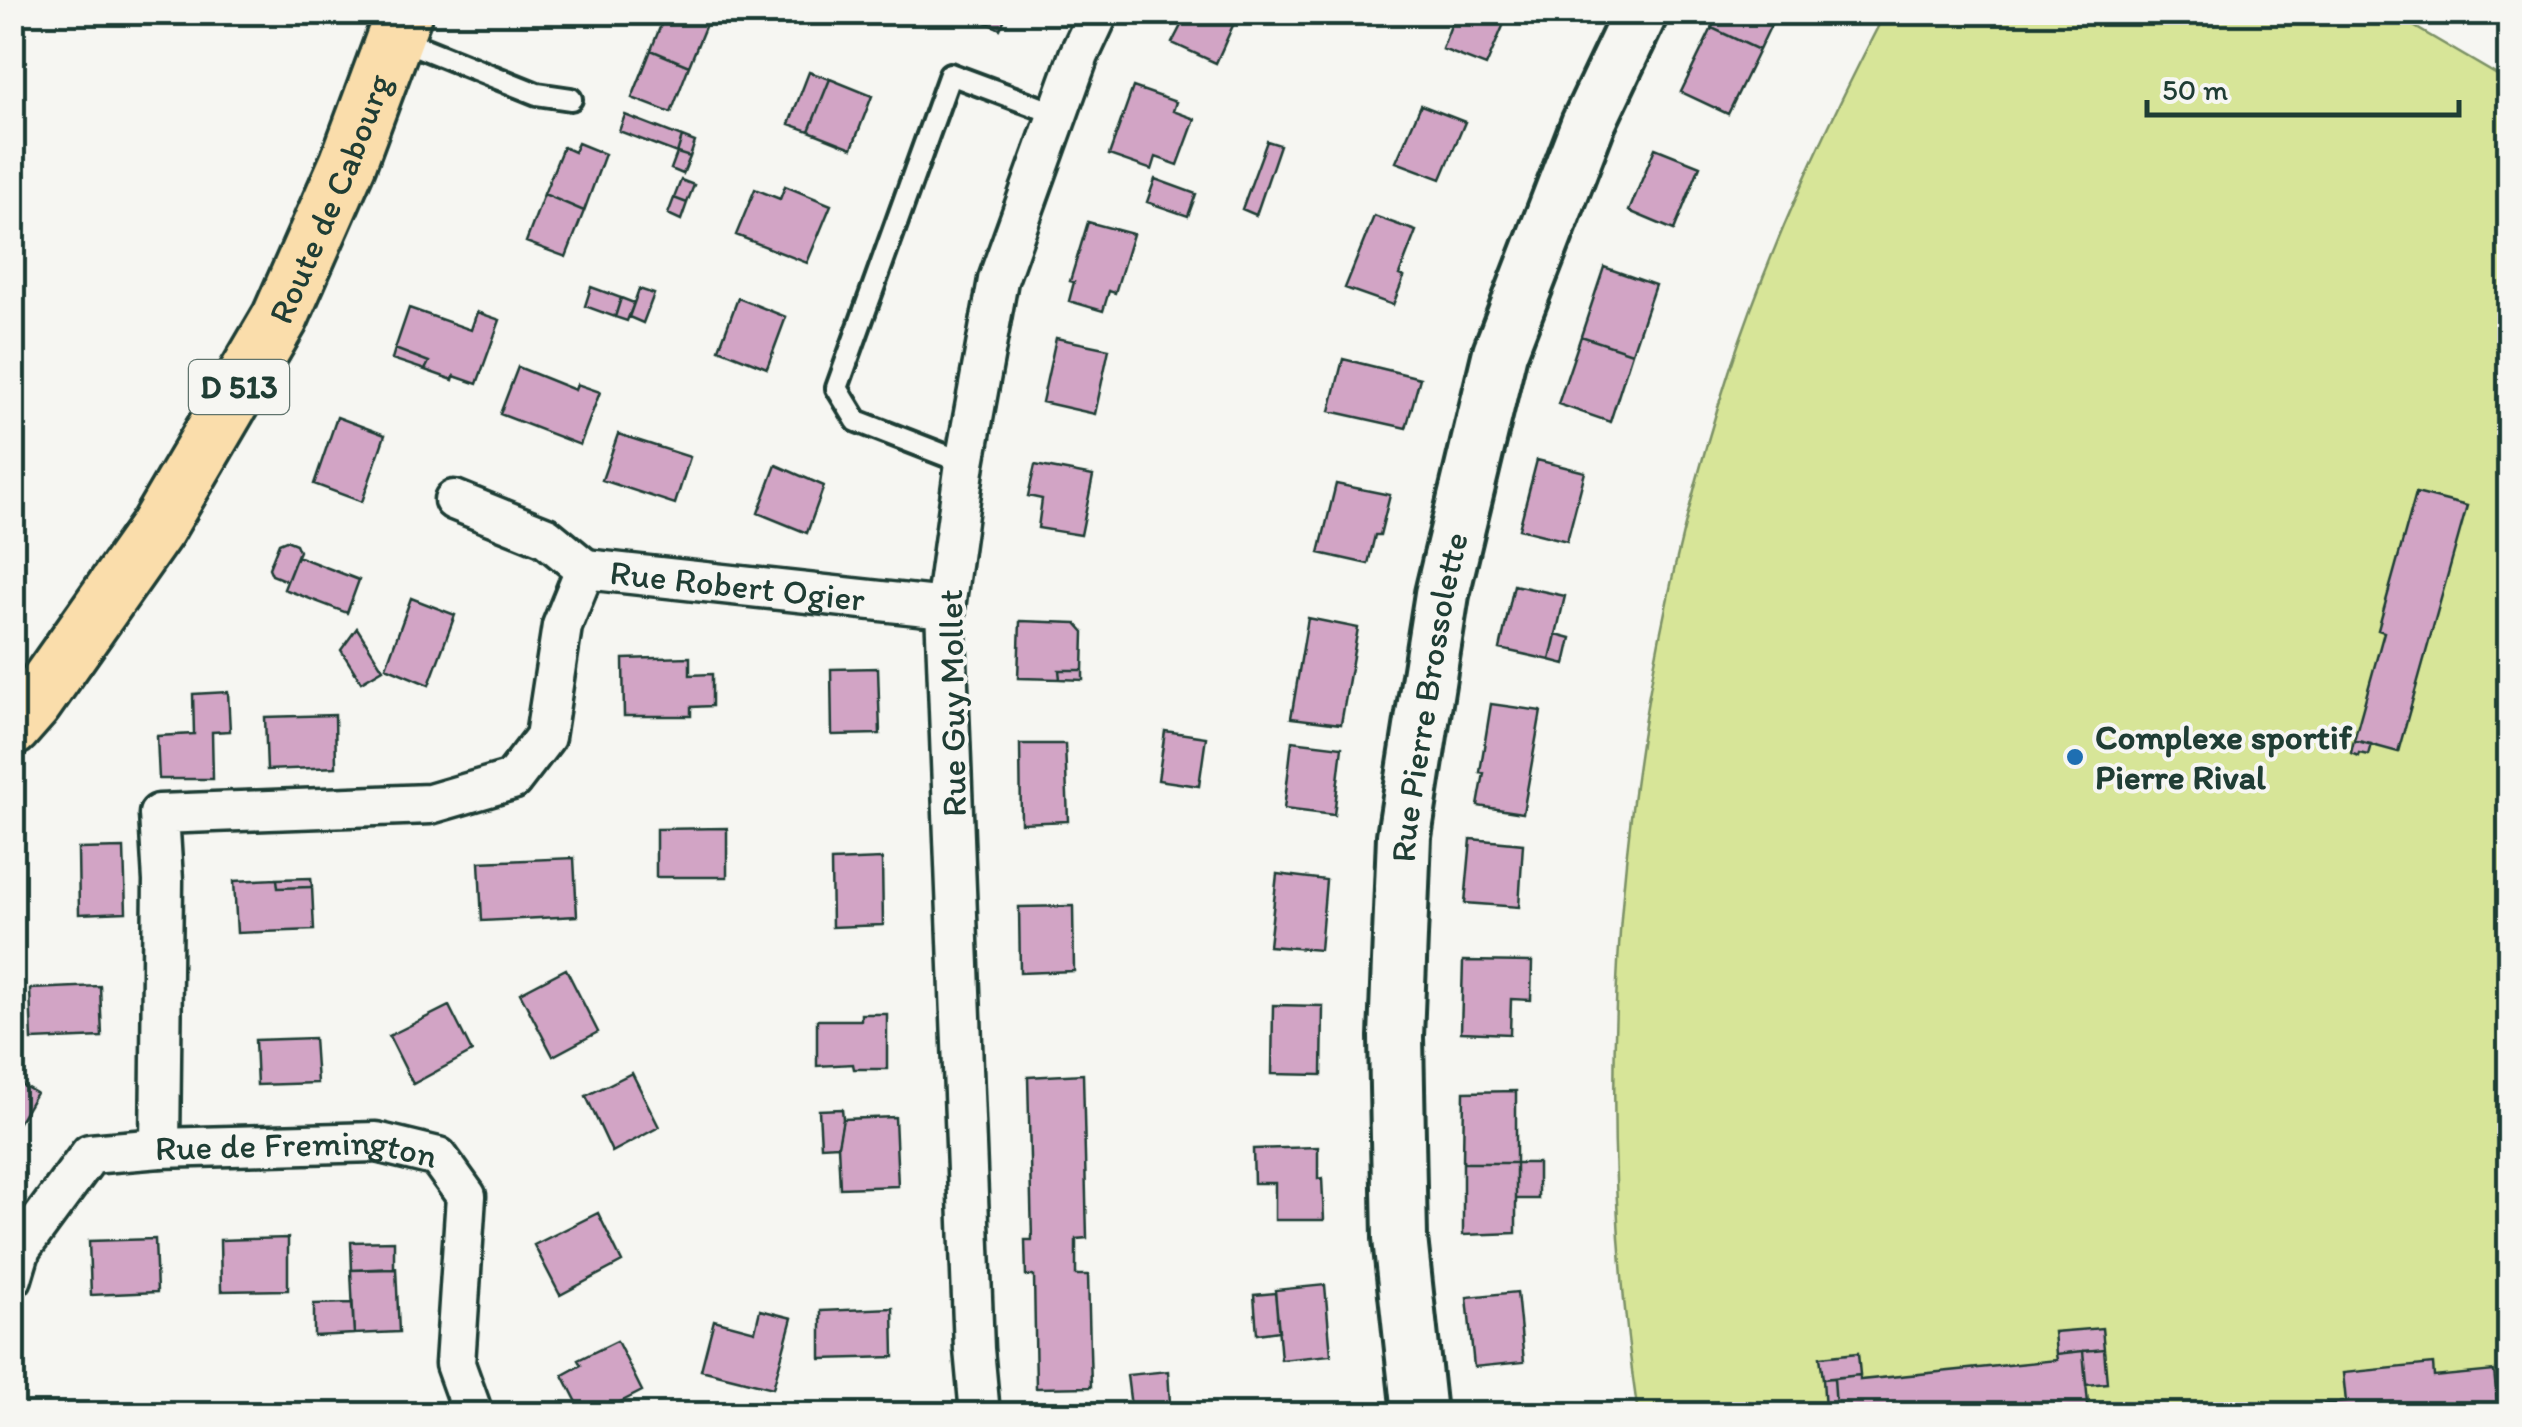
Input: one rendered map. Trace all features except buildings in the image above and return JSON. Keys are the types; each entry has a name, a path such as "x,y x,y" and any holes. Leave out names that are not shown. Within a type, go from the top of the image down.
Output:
{"main road":[{"name":"Route de Cabourg","path":"12,728 34,703 157,528 280,318 348,163 400,25"}],"street":[{"name":"Rue Guy Mollet","path":"980,1414 974,1350 945,608 965,463 998,280 1078,55 1098,12"},
{"name":"Rue Pierre Brossolette","path":"1419,1414 1400,1238 1396,1037 1404,836 1442,594 1500,352 1588,124 1641,12"},
{"path":"454,500 546,537 585,569"},
{"name":"Rue Robert Ogier","path":"160,1148 160,814 430,804 512,780 544,737 562,626 585,569 945,608"},
{"name":"Rue de Fremington","path":"12,1278 21,1248 90,1154 160,1148 376,1142 438,1157 466,1196 455,1364 473,1414"}],"lane":[{"path":"400,25 537,94 571,99"},
{"path":"965,463 858,421 837,388 950,74 1057,114"}],"green space":[{"name":"Complexe sportif Pierre Rival","path":"1885,13 2391,13 2509,82 2509,1414 1638,1414 1623,1284 1615,1152 1615,1020 1624,888 1639,757 1662,627 1692,498 1729,372 1800,189"}],"place":[{"name":"Complexe sportif Pierre Rival","path":"2075,757"}]}
